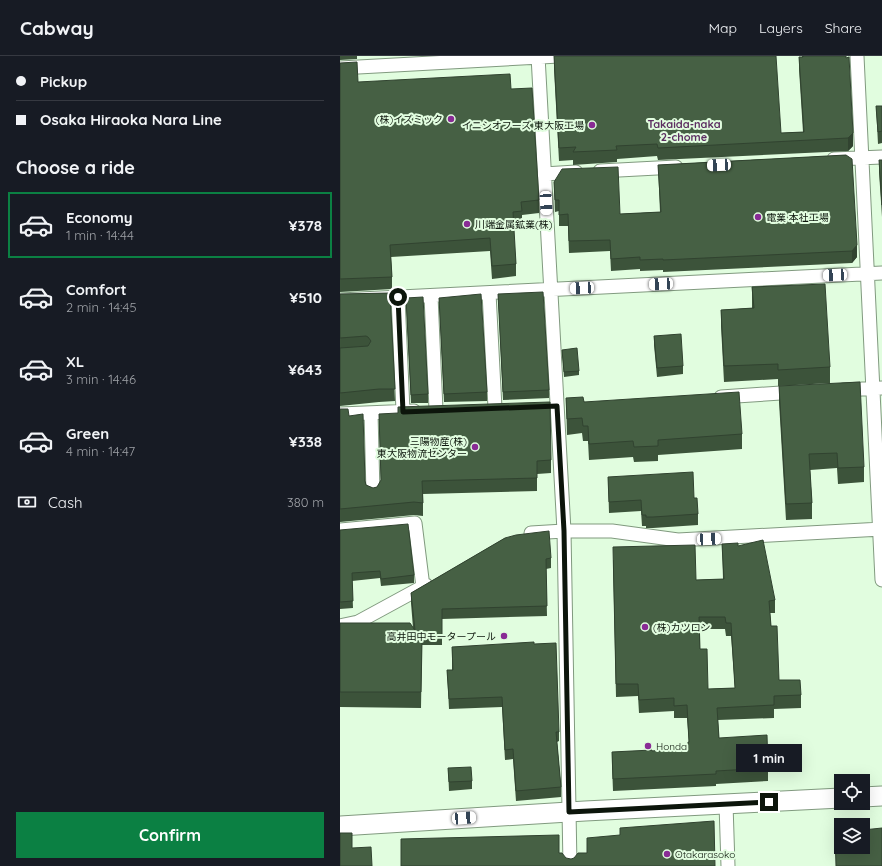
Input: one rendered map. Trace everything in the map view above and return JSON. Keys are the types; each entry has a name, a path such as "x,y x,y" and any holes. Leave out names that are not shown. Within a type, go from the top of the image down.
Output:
{"main road":[{"path":"870,797 882,796"},
{"path":"340,826 834,798"}],"street":[{"path":"538,56 564,531 570,866"},
{"path":"340,68 559,56"},
{"path":"856,56 867,274 877,388 882,580"},
{"path":"822,159 882,157"},
{"path":"544,174 687,166"},
{"path":"340,300 882,273"},
{"path":"489,293 495,408"},
{"path":"431,296 436,410"},
{"path":"398,297 403,412"},
{"path":"833,390 877,388"},
{"path":"706,397 809,392"},
{"path":"541,406 572,405"},
{"path":"480,409 510,408"},
{"path":"340,414 451,410"},
{"path":"371,413 373,493"},
{"path":"340,530 415,523 423,587"},
{"path":"519,535 564,531 612,531 678,540 881,529"},
{"path":"340,626 358,622 436,580"},
{"path":"726,804 728,866"}],"building":[{"path":"554,56 776,56 781,133 804,132 799,57 846,56 846,58 849,57 853,133 848,138 658,148 657,144 616,146 617,150 573,152 576,147 559,148"},
{"path":"357,62 358,82 510,74 511,89 532,88 539,200 521,202 522,211 513,212 516,264 492,266 490,238 390,245 392,277 340,279 340,63"},
{"path":"876,106 882,106 882,131 878,132"},
{"name":"電業 本社工場","path":"846,155 852,159 857,245 852,251 663,260 640,260 640,257 611,259 610,240 569,241 568,214 559,215 559,200 555,200 554,182 562,169 618,167 620,214 661,212 658,165"},
{"path":"879,160 882,160 882,205"},
{"path":"825,284 830,367 778,370 778,364 724,366 721,310 754,308 752,287"},
{"path":"543,292 549,390 503,392 498,294"},
{"path":"390,293 395,389 340,393 340,348 368,346 371,341 366,336 340,338 340,294"},
{"path":"481,294 487,392 444,394 439,298"},
{"path":"423,297 428,394 411,395 406,298"},
{"path":"681,334 683,366 657,368 654,336"},
{"path":"577,348 579,371 564,372 562,350"},
{"path":"860,382 864,467 838,468 837,453 809,454 812,503 786,504 779,386"},
{"path":"739,392 742,434 658,440 658,446 634,447 633,441 589,444 588,426 583,426 582,418 567,419 566,398 583,397 584,402"},
{"path":"550,402 551,460 537,461 537,478 422,481 423,503 414,502 340,509 340,409 348,409 349,416 363,414 365,481 366,485 373,488 377,487 381,480 379,414 398,413 398,407"},
{"path":"693,472 694,498 697,498 698,514 646,517 646,515 642,515 641,500 609,502 608,477"},
{"path":"408,524 414,575 381,579 380,571 352,573 353,601 340,602 340,530"},
{"path":"549,531 551,558 546,559 547,606 442,609 442,635 417,635 415,630 411,593 505,538 516,535"},
{"path":"763,540 775,600 769,601 771,626 777,626 779,680 800,680 801,695 774,696 774,705 717,708 719,738 767,735 768,768 716,771 716,774 613,779 612,752 688,748 689,742 687,705 674,706 674,698 639,700 638,684 616,684 613,547 695,545 696,580 724,579 722,544 738,543 738,546","holes":["699,617 725,617 726,623 731,623 735,688 708,689 707,649 700,649"]},
{"path":"340,623 410,623 422,641 421,692 340,692"},
{"path":"534,642 534,644 556,643 559,732 556,732 561,787 516,791 513,749 505,750 502,697 449,699 447,670 453,670 452,647"},
{"path":"471,767 472,781 449,782 448,768"},
{"path":"714,821 715,866 401,866 401,839 559,835 559,853 562,853 566,858 571,859 578,853 587,853 587,838 620,835 620,828"},
{"path":"882,828 882,866 836,866 836,854 870,854 870,829"},
{"path":"340,833 352,833 352,848 371,847 372,866 340,866"}],"place":[{"name":"(株)イズミック","path":"451,119"},
{"name":"イニシオフーズ 東大阪工場","path":"592,125"},
{"name":"電業 本社工場","path":"758,217"},
{"name":"川端金属鉱業(株)","path":"467,224"},
{"name":"三陽物産(株) 東大阪物流センター","path":"475,447"},
{"name":"(株)カツロン","path":"645,627"},
{"name":"高井田中モータープール","path":"504,636"},
{"name":"Honda","path":"648,746"},
{"name":"Otakarasoko","path":"667,854"}],"district":[{"name":"Takaida-naka 2-chome","path":"684,130"}],"route":[{"path":"398,297 403,412 557,406 564,531 569,812 769,802"}]}
